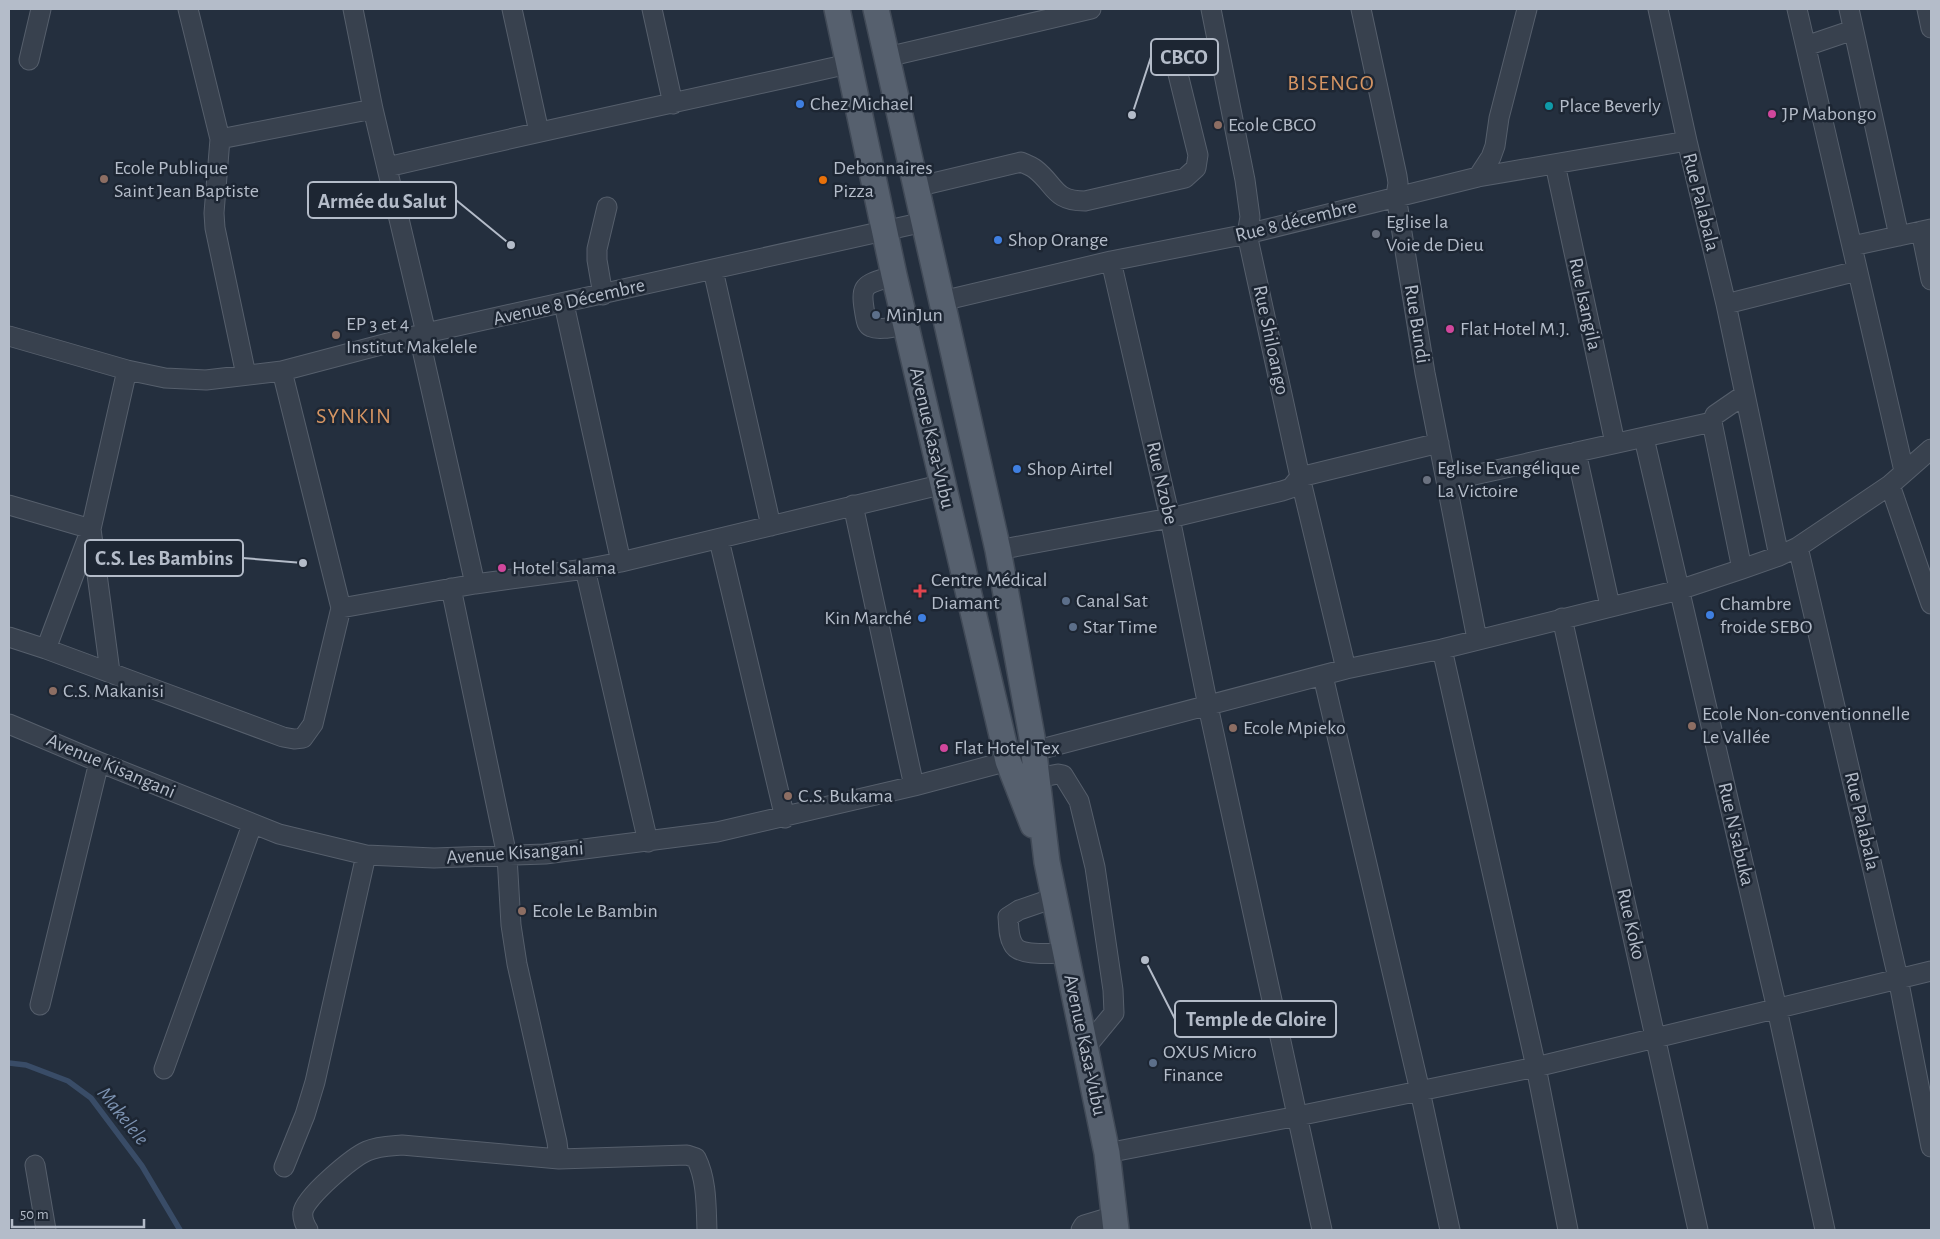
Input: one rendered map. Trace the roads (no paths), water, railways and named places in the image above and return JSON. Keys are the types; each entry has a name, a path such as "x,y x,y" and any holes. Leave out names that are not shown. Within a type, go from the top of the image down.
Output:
{"main road":[{"name":"Avenue Kasa-Vubu","path":"837,9 894,275 1008,761 1047,862"},
{"name":"Avenue Kasa-Vubu","path":"876,9 998,550 1034,751 1047,862 1107,1153 1115,1223"}],"street":[{"path":"29,60 41,9"},
{"path":"188,9 220,139 214,213 215,228 246,375"},
{"path":"353,9 475,584"},
{"path":"512,9 539,132"},
{"path":"652,9 673,104"},
{"path":"887,57 1056,13 1091,9"},
{"name":"Rue Shiloango","path":"1211,9 1244,180 1250,217 1248,234 1300,477 1346,669"},
{"name":"Rue Bundi","path":"1361,9 1397,176 1396,196 1426,373 1477,639"},
{"path":"1478,177 1491,157 1495,146 1499,118 1526,9"},
{"name":"Rue Palabala","path":"1658,9 1726,304 1780,556"},
{"path":"1797,9 1904,471"},
{"path":"1849,9 1899,236"},
{"path":"1927,9 1931,28"},
{"path":"1806,46 1853,30"},
{"path":"387,167 848,64"},
{"path":"916,187 1021,162 1036,170 1061,197 1074,201 1086,201 1184,178 1196,168 1198,155 1178,74"},
{"path":"220,139 373,109"},
{"name":"Rue 8 décembre","path":"942,301 1111,261 1248,234 1478,177 1687,141"},
{"name":"Rue Isangila","path":"1554,164 1615,443"},
{"path":"603,295 597,254 607,207"},
{"name":"Avenue 8 Décembre","path":"9,336 127,370 165,378 190,380 282,371 422,335 924,222"},
{"path":"1852,246 1926,230 1931,280"},
{"name":"Rue Nzobe","path":"1111,261 1170,518 1208,706 1322,1230"},
{"path":"713,270 771,526"},
{"path":"1726,304 1857,271"},
{"path":"894,275 867,286 863,290 866,323 871,327 877,328 906,325"},
{"path":"564,304 621,562"},
{"path":"46,649 92,529 127,370"},
{"path":"9,637 110,672 283,737 303,738 313,724 341,608 282,371"},
{"path":"1742,569 1712,422 1716,415 1744,395"},
{"path":"1447,481 1712,422"},
{"name":"Rue N'sabuka","path":"1644,438 1777,1009 1825,1230"},
{"path":"998,550 1170,518 1282,491 1291,488 1300,477 1439,443"},
{"name":"Avenue Kisangani","path":"9,724 252,825 314,844 366,855 434,858 507,856 545,854 648,842 717,832 785,818 914,786 1008,761 1034,751 1346,669 1442,649 1679,590 1780,556 1798,547 1890,485 1931,449"},
{"path":"1576,452 1610,606"},
{"path":"341,608 475,584 586,569 621,562 719,540 853,505 944,484"},
{"path":"1890,485 1931,604"},
{"path":"9,505 92,529"},
{"path":"853,505 914,786"},
{"path":"92,529 110,672"},
{"path":"719,540 785,818"},
{"name":"Rue Palabala","path":"1798,547 1898,978 1931,1147"},
{"path":"586,569 648,842"},
{"path":"451,588 507,856 514,945 557,1142 559,1159"},
{"name":"Rue Koko","path":"1562,618 1698,1230"},
{"path":"1442,649 1536,1066 1568,1230"},
{"path":"1323,676 1420,1091 1450,1230"},
{"path":"40,1005 99,762"},
{"path":"1037,778 1058,774 1063,775 1079,801 1095,867 1113,990 1114,1013 1086,1047"},
{"path":"164,1069 252,825"},
{"path":"284,1167 305,1115 315,1082 366,855"},
{"path":"1054,898 1019,910 1008,917 1010,936 1014,947 1022,952 1066,953"},
{"path":"1107,1153 1298,1116 1536,1066 1931,971"},
{"path":"308,1230 302,1214 304,1206 323,1184 366,1151 402,1145 559,1159 687,1155 696,1158 701,1168 705,1190 707,1230"},
{"path":"35,1165 46,1230"},
{"path":"1081,1230 1084,1225 1115,1223"}],"waterway":[{"name":"Makelele","path":"9,1063 26,1065 68,1081 91,1098 142,1166 180,1230"}],"place":[{"name":"Chez Michael","path":"800,104"},
{"name":"Place Beverly","path":"1549,106"},
{"name":"JP Mabongo","path":"1772,114"},
{"name":"CBCO","path":"1132,115"},
{"name":"Ecole CBCO","path":"1218,125"},
{"name":"Ecole Publique Saint Jean Baptiste","path":"104,179"},
{"name":"Debonnaires Pizza","path":"823,180"},
{"name":"Eglise la Voie de Dieu","path":"1376,234"},
{"name":"Shop Orange","path":"998,240"},
{"name":"Armée du Salut","path":"511,245"},
{"name":"MinJun","path":"876,315"},
{"name":"Flat Hotel M.J.","path":"1450,329"},
{"name":"EP 3 et 4 Institut Makelele","path":"336,335"},
{"name":"Shop Airtel","path":"1017,469"},
{"name":"Eglise Evangélique La Victoire","path":"1427,480"},
{"name":"C.S. Les Bambins","path":"303,563"},
{"name":"Hotel Salama","path":"502,568"},
{"name":"Centre Médical Diamant","path":"920,591"},
{"name":"Canal Sat","path":"1066,601"},
{"name":"Chambre froide SEBO","path":"1710,615"},
{"name":"Kin Marché","path":"922,618"},
{"name":"Star Time","path":"1073,627"},
{"name":"C.S. Makanisi","path":"53,691"},
{"name":"Ecole Non-conventionnelle Le Vallée","path":"1692,726"},
{"name":"Ecole Mpieko","path":"1233,728"},
{"name":"Flat Hotel Tex","path":"944,748"},
{"name":"C.S. Bukama","path":"788,796"},
{"name":"Ecole Le Bambin","path":"522,911"},
{"name":"Temple de Gloire","path":"1145,960"},
{"name":"OXUS Micro Finance","path":"1153,1063"}],"district":[{"name":"BISENGO","path":"1331,83"},
{"name":"SYNKIN","path":"354,416"}]}
